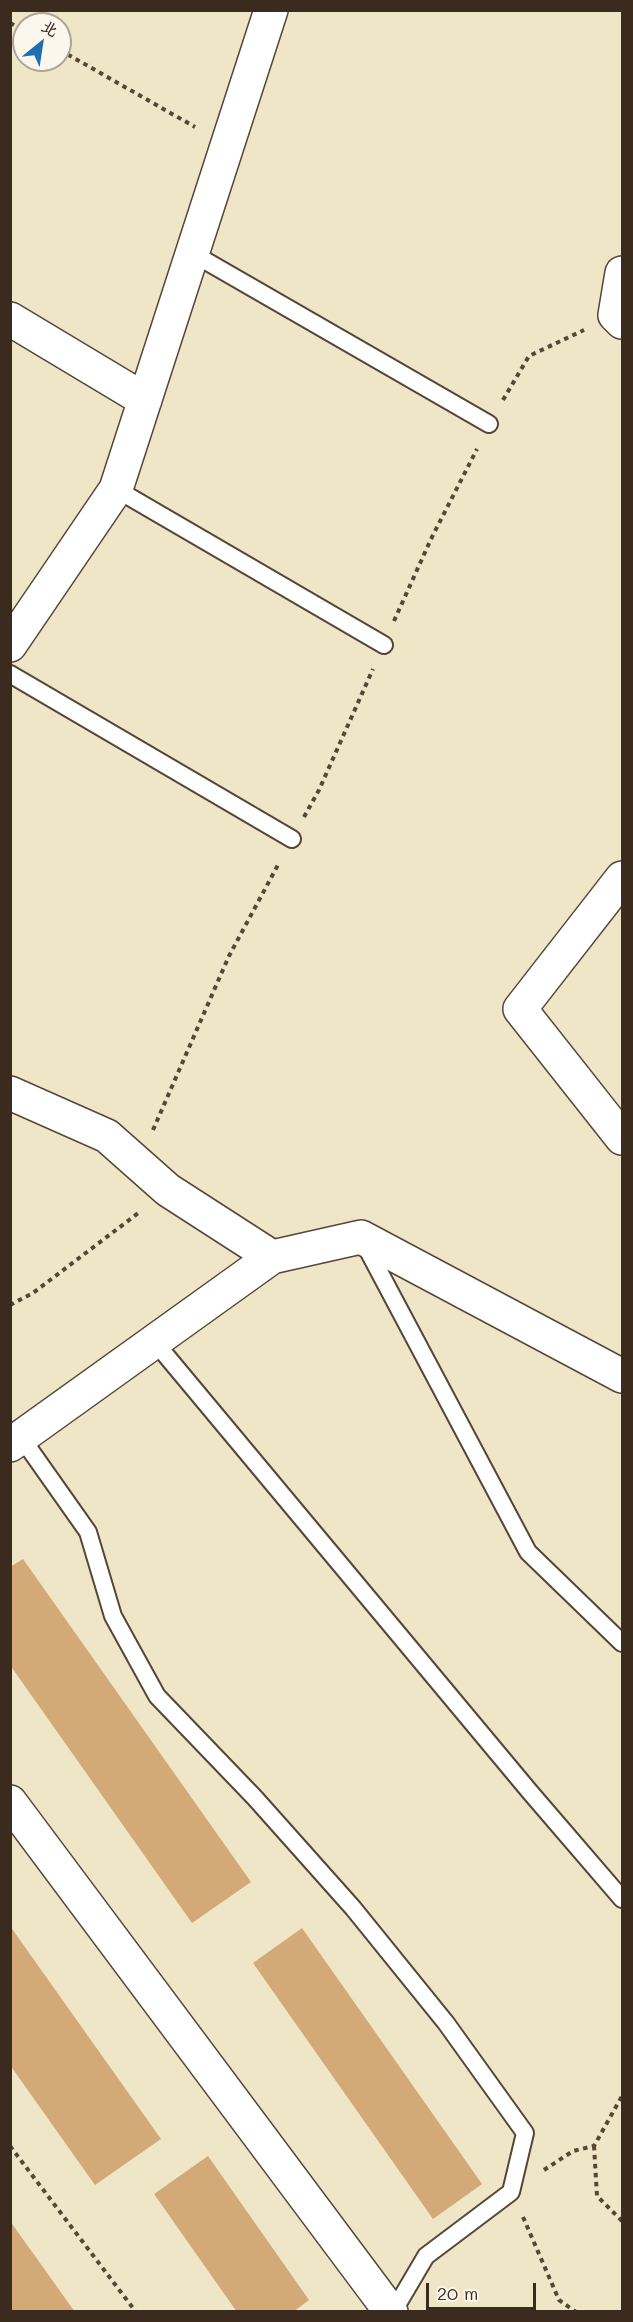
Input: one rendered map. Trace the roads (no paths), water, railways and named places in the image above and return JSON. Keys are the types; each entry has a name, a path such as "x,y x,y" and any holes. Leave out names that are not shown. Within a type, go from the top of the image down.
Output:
{"street":[{"path":"10,645 116,489 271,10"},
{"path":"619,319 622,273"},
{"path":"10,319 145,399"},
{"path":"622,878 520,1009 622,1138"},
{"path":"10,1093 107,1136 168,1190 273,1257"},
{"path":"16,1441 273,1257 361,1237 622,1376"},
{"path":"10,1802 392,2312"}],"lane":[{"path":"192,254 489,424"},
{"path":"116,489 384,645"},
{"path":"10,674 292,839"},
{"path":"361,1237 528,1551 622,1643"},
{"path":"154,1341 622,1899"},
{"path":"16,1441 88,1532 113,1616 157,1696 255,1798 353,1908 446,2023 525,2133 511,2192 426,2256 392,2312"}]}
